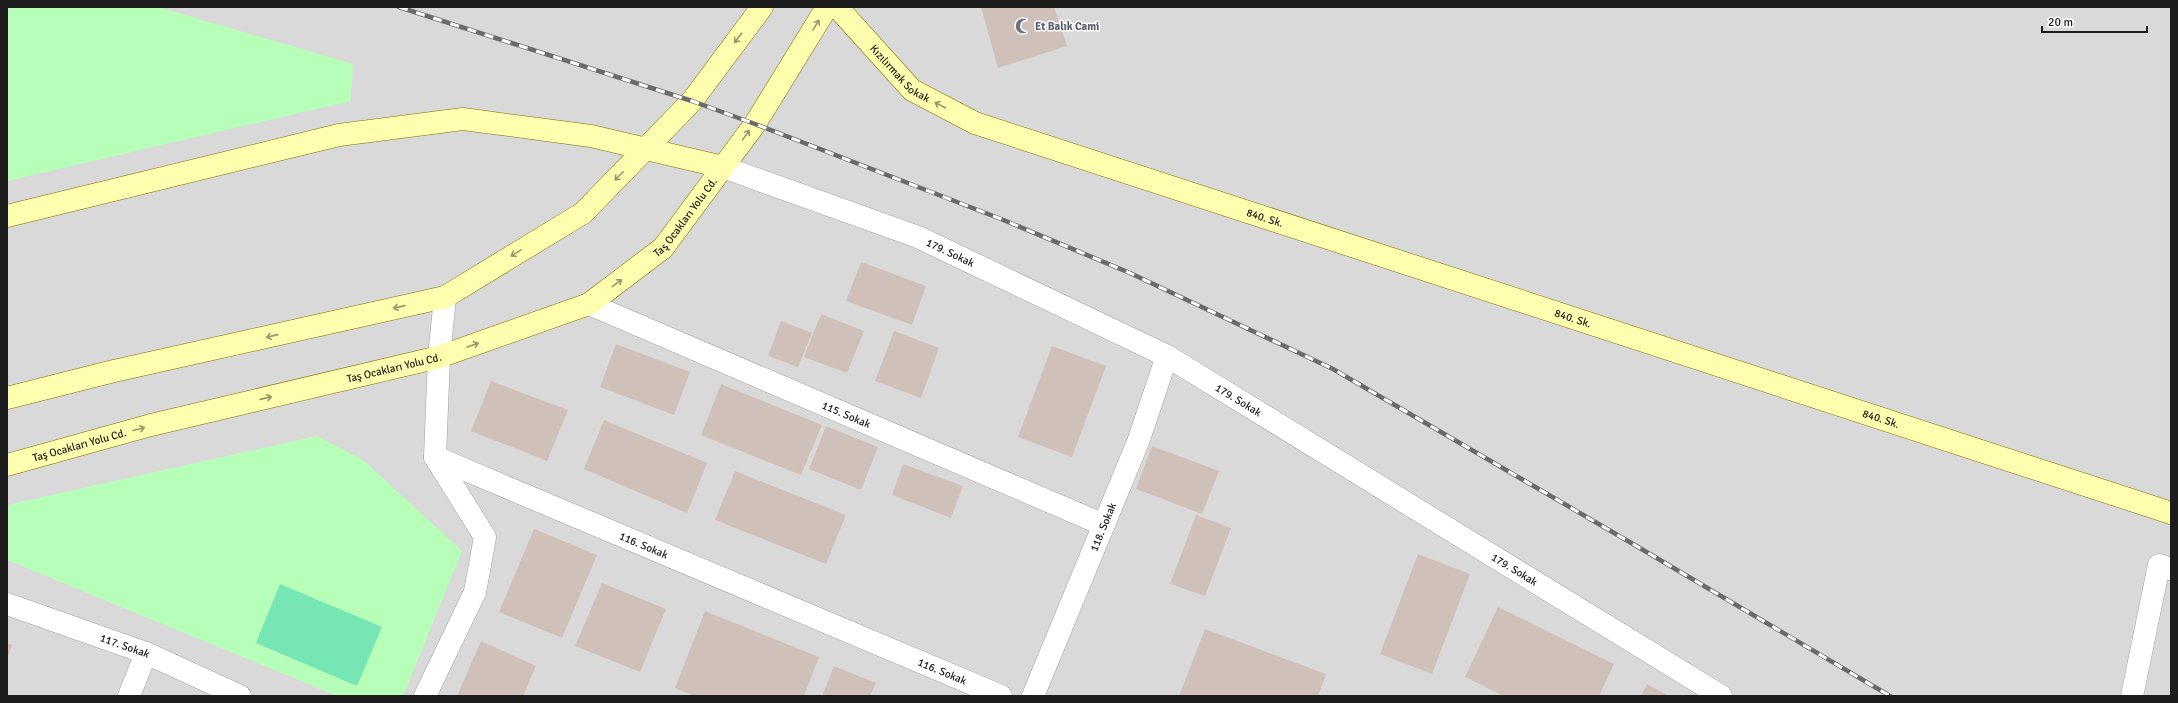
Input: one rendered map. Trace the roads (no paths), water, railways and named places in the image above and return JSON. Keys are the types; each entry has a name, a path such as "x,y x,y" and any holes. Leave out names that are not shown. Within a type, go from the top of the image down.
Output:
{"street":[{"path":"7,398 114,371 445,297 583,213 692,101 762,7"},
{"name":"Taş Ocakları Yolu Cd.","path":"7,465 151,425 439,357 589,304 663,248 755,124 827,7"},
{"name":"Kızılırmak Sokak","path":"837,7 912,90 975,124"},
{"path":"7,216 339,135 463,119 591,136 724,166"},
{"name":"840. Sk.","path":"975,124 2171,513"},
{"name":"179. Sokak","path":"724,166 918,237 1167,356 1722,696"},
{"path":"425,696 475,592 485,537 435,457 439,357 445,297"},
{"name":"115. Sokak","path":"589,304 1104,524"},
{"name":"118. Sokak","path":"1033,696 1138,442 1167,356"},
{"name":"116. Sokak","path":"435,457 1001,696"},
{"path":"2132,696 2159,565 2171,569"},
{"name":"117. Sokak","path":"7,604 146,653 240,696"},
{"path":"130,696 146,653"}],"railway":[{"path":"399,7 692,101 1001,219 1130,273 1333,369 1890,696"}],"place":[{"name":"Et Balık Cami","path":"1023,26"}]}
